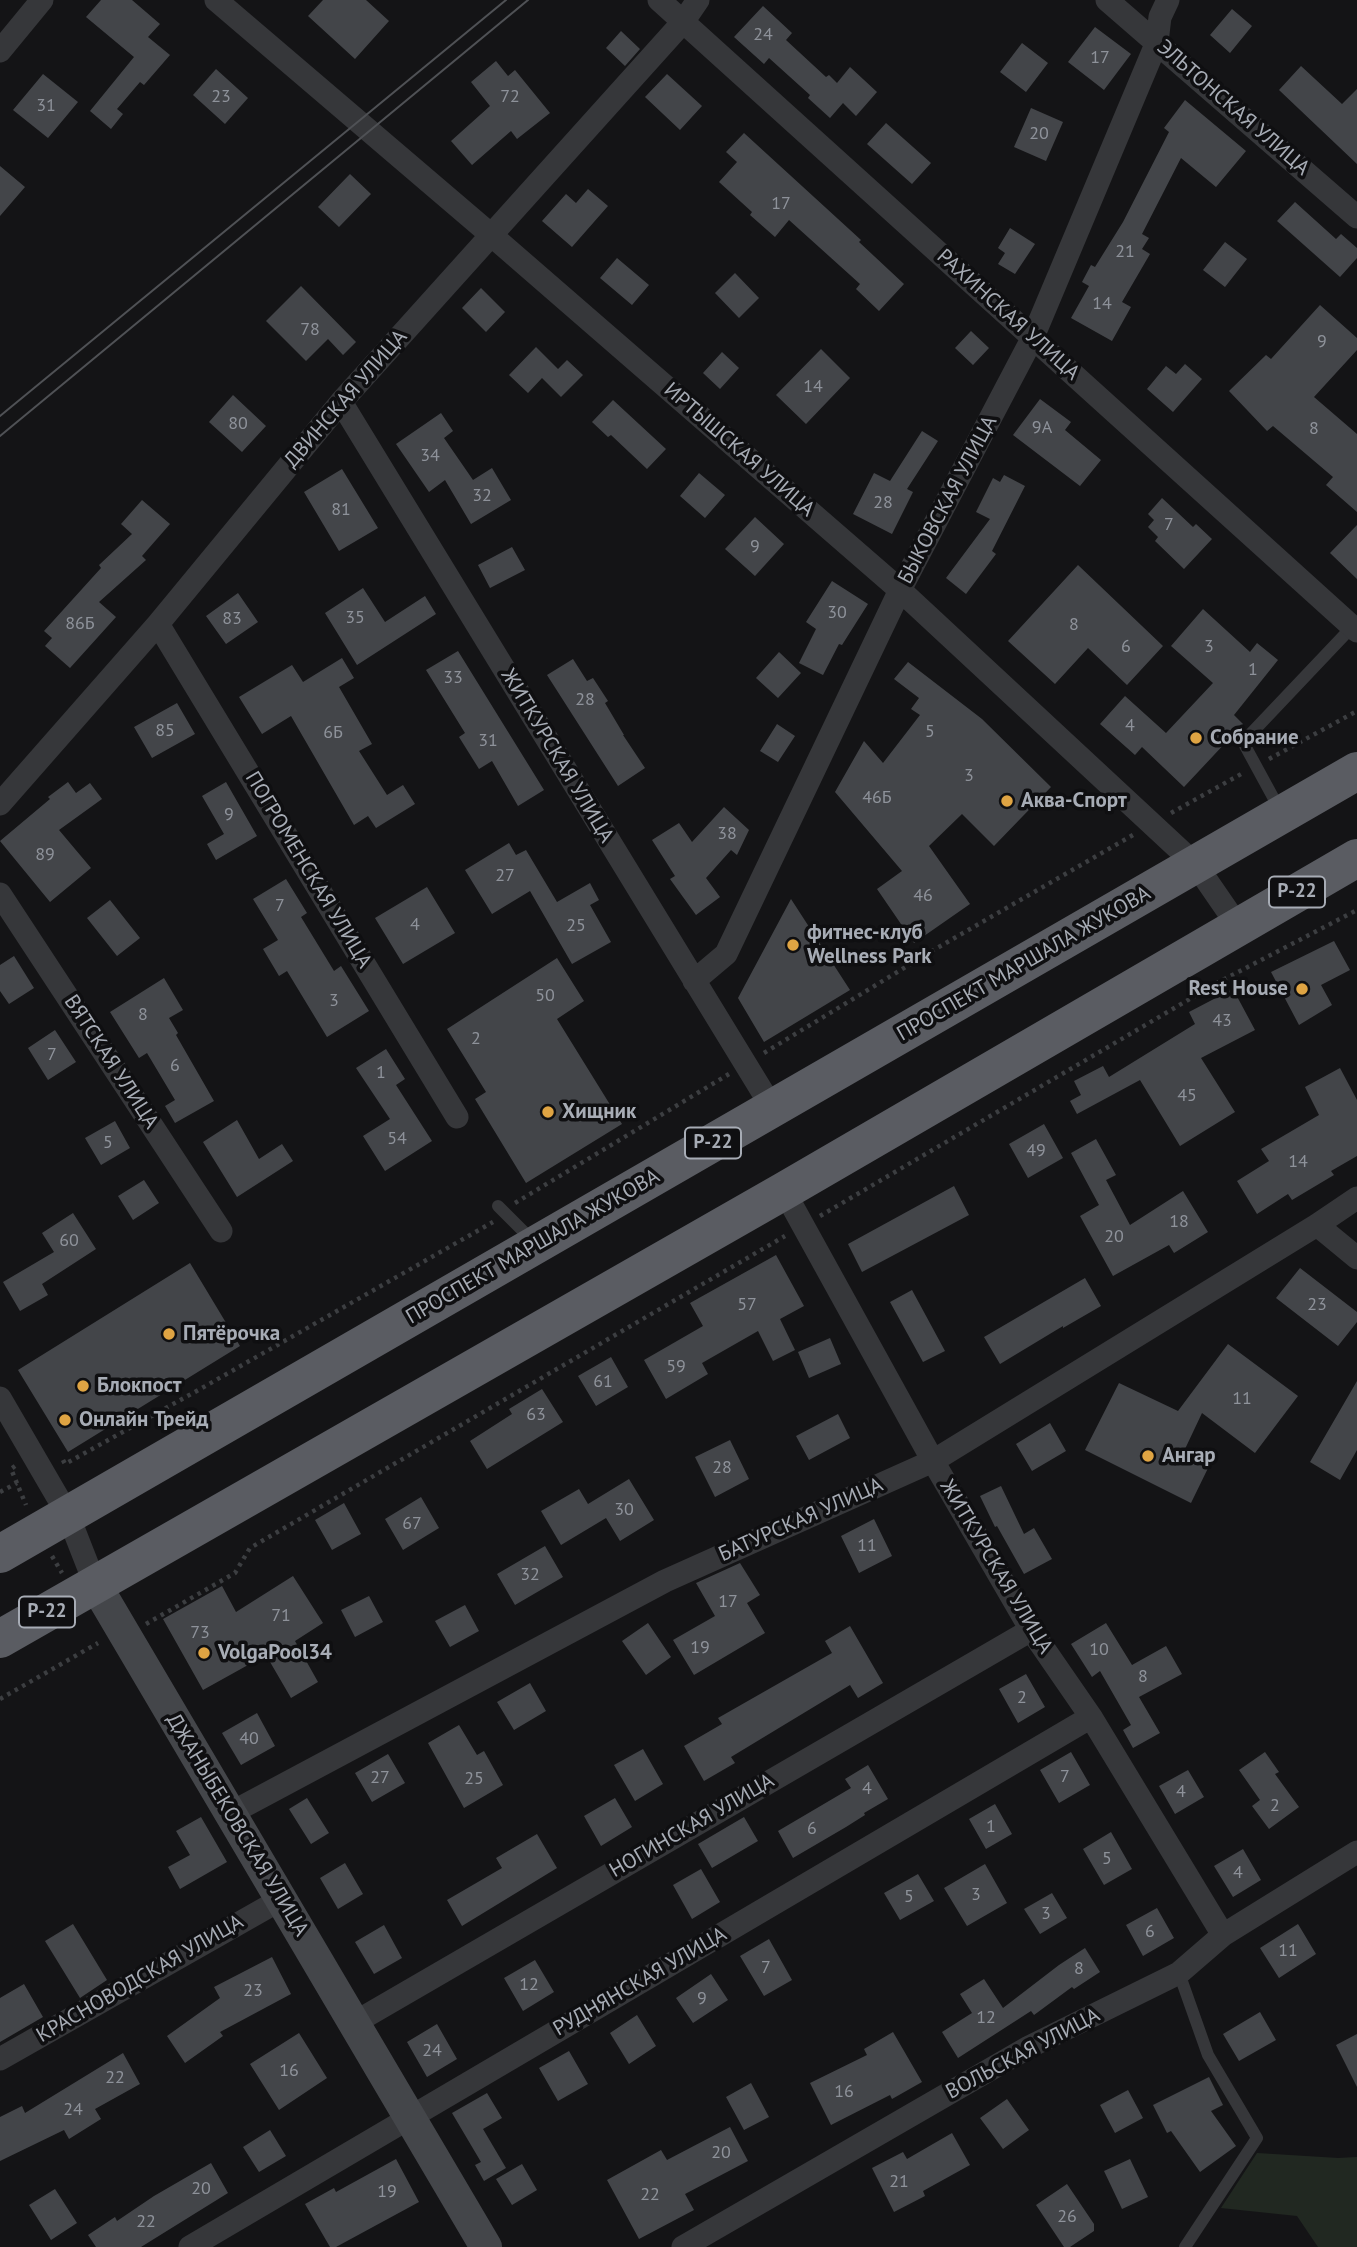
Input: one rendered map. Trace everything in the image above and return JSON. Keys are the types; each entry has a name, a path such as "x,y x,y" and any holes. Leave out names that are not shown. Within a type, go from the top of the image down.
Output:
{"highway":[{"name":"ПРОСПЕКТ МАРШАЛА ЖУКОВА","path":"0,1554 1357,771"},
{"name":"Р-22","path":"0,1639 784,1191 1357,858"}],"main road":[{"name":"ДЖАНЫБЕКОВСКАЯ УЛИЦА","path":"95,1584 110,1637 229,1814 486,2247"}],"street":[{"path":"0,51 41,0"},
{"name":"ИРТЫШСКАЯ УЛИЦА","path":"216,0 901,590 1196,865 1238,926"},
{"name":"РАХИНСКАЯ УЛИЦА","path":"659,0 1355,628"},
{"name":"ДВИНСКАЯ УЛИЦА","path":"0,804 158,624 341,402 683,22 698,0"},
{"name":"ЭЛЬТОНСКАЯ УЛИЦА","path":"1108,0 1357,217"},
{"name":"БЫКОВСКАЯ УЛИЦА","path":"694,981 726,954 901,590 1033,337 1157,42 1160,17 1168,0"},
{"name":"ЖИТКУРСКАЯ УЛИЦА","path":"341,402 773,1109"},
{"name":"ПОГРОМЕНСКАЯ УЛИЦА","path":"158,624 457,1117"},
{"name":"ВЯТСКАЯ УЛИЦА","path":"0,894 221,1231"},
{"name":"ЖИТКУРСКАЯ УЛИЦА","path":"784,1191 933,1461 1031,1630 1091,1717 1223,1936"},
{"name":"БАТУРСКАЯ УЛИЦА","path":"229,1814 665,1581 933,1461 1357,1198"},
{"path":"1317,1225 1357,1258"},
{"name":"ДЖАНЫБЕКОВСКАЯ УЛИЦА","path":"0,1398 68,1515 95,1584"},
{"name":"НОГИНСКАЯ УЛИЦА","path":"354,2023 1031,1630"},
{"name":"РУДНЯНСКАЯ УЛИЦА","path":"190,2247 1091,1717"},
{"name":"ВОЛЬСКАЯ УЛИЦА","path":"683,2247 1029,2047 1179,1973 1223,1936 1357,1852"},
{"name":"КРАСНОВОДСКАЯ УЛИЦА","path":"0,2059 280,1900"}],"lane":[{"path":"1282,815 1243,742 1355,628"},
{"path":"502,1210 537,1245"},
{"path":"1179,1973 1208,2054 1257,2138 1185,2247"}],"path":[{"path":"32,1453 51,1440 65,1464 202,1388 515,1204 932,951 1127,839"},
{"path":"0,1699 110,1637 147,1624 235,1573 250,1548 1217,983 1357,910"},
{"path":"0,1492 17,1483"}],"shaded area":[{"path":"1257,2153 1357,2157 1357,2247 1318,2247 1297,2216 1221,2208"}],"building":[{"path":"101,0 132,0 160,24 148,37 170,55 144,85 140,82 117,109 123,114 111,129 90,111 134,57 86,17"},
{"path":"323,0 366,0 389,21 355,59 308,16"},
{"path":"763,6 792,33 786,40 826,77 829,75 837,83 850,67 877,92 856,116 843,103 830,118 808,98 810,95 769,58 764,64 734,37"},
{"path":"1232,9 1252,26 1230,53 1210,35"},
{"path":"1095,27 1131,54 1104,90 1068,62"},
{"path":"621,31 640,49 625,66 606,48"},
{"path":"1022,43 1048,63 1026,92 1000,72"},
{"path":"496,61 508,76 515,70 550,113 517,139 511,131 472,165 451,141 490,106 471,82"},
{"path":"1301,66 1342,104 1357,89 1357,164 1279,90"},
{"path":"216,69 248,98 225,124 193,95"},
{"path":"43,74 78,102 48,138 13,110"},
{"path":"667,74 702,106 680,130 645,97"},
{"path":"1185,100 1246,151 1216,187 1181,158 1142,234 1149,238 1142,249 1150,254 1122,302 1131,307 1112,341 1071,318 1089,286 1082,282 1091,265 1095,267 1123,222 1169,132 1164,128"},
{"path":"1031,108 1063,122 1046,161 1014,147"},
{"path":"886,123 931,163 912,184 867,144"},
{"path":"744,133 861,240 859,242 904,284 879,311 856,289 860,284 789,220 775,237 719,182 737,162 726,152"},
{"path":"0,166 25,187 0,216"},
{"path":"350,174 371,194 339,227 318,207"},
{"path":"588,189 608,206 572,247 542,221 566,194 576,203"},
{"path":"1295,202 1336,239 1341,234 1357,248 1357,258 1340,277 1277,221"},
{"path":"1010,228 1035,244 1015,274 998,264 1005,253 998,248"},
{"path":"1225,242 1247,259 1225,287 1203,270"},
{"path":"617,258 649,285 632,305 600,278"},
{"path":"735,273 759,298 739,318 715,293"},
{"path":"301,286 356,342 343,355 328,339 306,361 266,321"},
{"path":"481,288 505,312 486,332 462,308"},
{"path":"1320,305 1357,338 1357,350 1314,397 1357,434 1357,512 1326,485 1333,477 1273,426 1267,431 1229,391 1266,355 1271,359"},
{"path":"971,331 989,348 973,365 955,348"},
{"path":"536,347 558,369 567,360 583,375 561,397 542,378 528,393 509,375"},
{"path":"821,349 850,378 806,424 776,395"},
{"path":"722,352 739,368 720,389 703,373"},
{"path":"1185,364 1202,379 1173,412 1147,389 1166,366 1176,374"},
{"path":"233,395 266,426 242,452 209,422"},
{"path":"1040,399 1071,422 1065,430 1101,460 1080,486 1013,435"},
{"path":"613,400 666,449 647,469 611,435 608,437 592,422"},
{"path":"441,413 453,431 444,438 473,480 492,468 511,500 471,524 445,480 429,492 396,444"},
{"path":"922,431 938,441 907,489 913,492 892,534 853,514 874,473 890,481"},
{"path":"342,469 378,528 339,551 304,492"},
{"path":"699,473 725,495 705,518 680,496"},
{"path":"1004,475 1025,486 992,551 996,554 966,594 946,578 990,519 976,512 993,478 1000,482"},
{"path":"1162,498 1193,527 1196,524 1212,539 1184,569 1155,541 1158,537 1148,527 1154,520 1148,514"},
{"path":"142,500 170,524 142,556 146,560 99,602 116,617 70,668 45,646 52,638 44,631 101,568 99,565 132,534 121,524"},
{"path":"755,517 784,544 755,576 725,549"},
{"path":"1357,525 1357,579 1330,553"},
{"path":"512,547 525,570 490,588 478,565"},
{"path":"1078,565 1163,646 1127,685 1088,648 1055,684 1008,641"},
{"path":"832,581 868,604 842,645 839,644 823,675 799,663 816,629 806,622"},
{"path":"363,588 385,622 425,596 436,614 357,665 325,613"},
{"path":"238,593 258,622 226,644 206,616"},
{"path":"1203,609 1250,652 1257,643 1278,660 1234,715 1243,724 1184,787 1142,747 1135,755 1100,724 1125,696 1166,733 1213,683 1171,646"},
{"path":"458,651 544,790 518,806 492,761 479,769 459,737 465,733 426,670"},
{"path":"779,652 801,673 778,698 756,678"},
{"path":"342,658 354,678 339,687 372,744 359,751 387,795 403,785 415,804 376,828 368,816 354,825 291,716 262,734 239,697 292,665 303,682"},
{"path":"573,659 587,681 593,678 608,701 605,703 623,735 645,768 618,786 547,675"},
{"path":"908,662 982,719 1051,787 994,846 962,814 929,846 970,904 914,943 877,889 902,871 835,792 864,741 883,763 920,715 911,709 919,698 894,679"},
{"path":"177,703 195,734 152,758 134,727"},
{"path":"777,724 795,736 778,762 760,751"},
{"path":"68,782 76,793 90,783 102,799 59,830 91,868 50,902 0,841"},
{"path":"226,782 257,836 216,860 207,844 224,834 202,796"},
{"path":"724,807 749,830 737,855 731,850 706,878 720,897 696,915 670,879 675,876 652,840 679,823 692,842"},
{"path":"509,843 516,855 526,850 557,902 590,883 599,900 590,905 611,942 572,964 530,891 492,914 465,870"},
{"path":"286,879 307,913 301,917 334,971 341,966 369,1011 327,1037 287,971 279,976 263,949 278,940 253,899"},
{"path":"427,887 455,933 403,964 375,918"},
{"name":"фитнес-клуб Wellness Park","path":"791,899 850,990 764,1042 738,998"},
{"path":"110,900 140,938 117,956 87,918"},
{"name":"Rest House","path":"1334,941 1350,970 1321,985 1332,1005 1299,1025 1271,972"},
{"path":"14,956 34,988 9,1004 0,991 0,965"},
{"path":"557,958 584,1001 557,1019 622,1124 526,1183 475,1099 486,1092 447,1029"},
{"path":"164,978 183,1010 169,1018 214,1101 175,1123 165,1106 175,1100 147,1053 139,1058 110,1012"},
{"path":"1233,989 1255,1030 1201,1058 1235,1112 1180,1146 1140,1080 1077,1114 1070,1101 1081,1095 1074,1081 1103,1066 1109,1077 1195,1024 1189,1012"},
{"path":"55,1030 76,1062 48,1080 28,1048"},
{"path":"386,1049 405,1079 396,1085 432,1141 385,1171 363,1136 390,1119 356,1068"},
{"path":"1340,1068 1357,1100 1357,1156 1331,1171 1334,1175 1292,1200 1288,1194 1257,1214 1237,1181 1269,1161 1261,1149 1319,1115 1305,1087"},
{"path":"237,1120 259,1159 282,1144 293,1161 237,1197 203,1142"},
{"path":"115,1121 130,1148 101,1165 85,1138"},
{"path":"1044,1124 1063,1158 1028,1178 1009,1144"},
{"path":"1096,1139 1116,1175 1106,1180 1130,1225 1183,1191 1208,1232 1174,1253 1169,1245 1113,1276 1080,1216 1099,1205 1071,1153"},
{"path":"144,1180 159,1203 133,1220 118,1196"},
{"path":"954,1186 969,1215 862,1272 848,1244"},
{"path":"73,1213 96,1249 42,1284 48,1295 20,1311 3,1282 54,1252 42,1233"},
{"path":"776,1255 804,1306 780,1319 795,1350 773,1361 758,1331 702,1363 708,1374 666,1399 644,1360 703,1326 690,1303"},
{"path":"190,1263 240,1346 68,1452 18,1370"},
{"path":"1300,1268 1357,1312 1357,1322 1338,1346 1276,1298"},
{"path":"1085,1278 1101,1306 1000,1364 984,1337"},
{"path":"912,1290 945,1351 923,1362 890,1302"},
{"path":"830,1338 841,1364 809,1378 798,1352"},
{"path":"1228,1344 1298,1396 1255,1453 1202,1413 1185,1449 1211,1462 1191,1503 1085,1450 1119,1383 1178,1411"},
{"path":"611,1357 628,1387 596,1406 578,1376"},
{"path":"1357,1381 1357,1450 1340,1480 1310,1462"},
{"path":"542,1389 563,1422 487,1469 470,1441 512,1414 509,1409"},
{"path":"838,1414 850,1438 809,1460 796,1436"},
{"path":"1050,1423 1066,1451 1032,1471 1016,1444"},
{"path":"730,1440 749,1479 715,1497 695,1457"},
{"path":"629,1479 654,1520 620,1541 606,1518 561,1545 541,1511 579,1489 588,1504"},
{"path":"1001,1486 1024,1534 1034,1528 1052,1559 1024,1574 997,1526 995,1527 980,1496"},
{"path":"421,1497 439,1528 403,1550 385,1519"},
{"path":"344,1503 361,1534 332,1550 315,1520"},
{"path":"874,1519 892,1556 859,1573 841,1536"},
{"path":"545,1546 563,1577 515,1605 497,1574"},
{"path":"740,1563 760,1595 747,1603 765,1633 694,1675 673,1640 715,1616 696,1583"},
{"path":"293,1576 323,1623 295,1641 318,1682 291,1698 266,1655 203,1690 163,1619 222,1586 236,1612"},
{"path":"369,1596 383,1622 355,1637 341,1610"},
{"path":"465,1605 479,1631 450,1647 435,1621"},
{"path":"648,1623 671,1657 646,1675 622,1641"},
{"path":"1106,1623 1132,1665 1166,1646 1182,1674 1139,1697 1160,1733 1133,1748 1123,1730 1131,1725 1100,1671 1092,1677 1071,1644"},
{"path":"850,1626 883,1683 858,1698 850,1685 731,1757 735,1763 704,1781 684,1746 722,1724 718,1718 832,1653 825,1641"},
{"path":"1026,1674 1045,1707 1018,1723 999,1689"},
{"path":"530,1683 546,1711 514,1730 497,1702"},
{"path":"257,1713 275,1746 241,1765 222,1733"},
{"path":"459,1725 477,1755 484,1751 503,1785 464,1808 428,1743"},
{"path":"643,1749 663,1784 635,1801 614,1765"},
{"path":"1071,1752 1090,1785 1059,1803 1040,1770"},
{"path":"1265,1752 1279,1772 1275,1774 1299,1807 1269,1829 1252,1806 1260,1800 1239,1770"},
{"path":"388,1754 405,1783 372,1802 355,1773"},
{"path":"868,1765 888,1799 793,1858 778,1831 851,1788 845,1779"},
{"path":"1188,1770 1204,1797 1175,1814 1159,1786"},
{"path":"307,1798 329,1833 311,1844 289,1809"},
{"path":"615,1798 632,1827 601,1846 584,1816"},
{"path":"995,1804 1012,1834 986,1849 969,1819"},
{"path":"201,1817 227,1862 180,1889 168,1867 190,1855 176,1831"},
{"path":"744,1817 758,1841 712,1868 698,1844"},
{"path":"1111,1832 1132,1869 1104,1885 1083,1849"},
{"path":"537,1834 557,1868 462,1926 447,1900 502,1868 496,1858"},
{"path":"1243,1849 1261,1880 1233,1897 1214,1866"},
{"path":"345,1863 363,1894 338,1909 320,1878"},
{"path":"985,1864 1007,1903 967,1926 944,1888"},
{"path":"701,1869 720,1902 692,1919 673,1885"},
{"path":"918,1874 934,1901 900,1920 884,1893"},
{"path":"1052,1893 1067,1918 1040,1934 1024,1909"},
{"path":"1157,1908 1174,1938 1143,1956 1126,1925"},
{"path":"73,1924 107,1980 80,1998 45,1941"},
{"path":"1298,1924 1316,1954 1279,1978 1260,1948"},
{"path":"384,1925 402,1958 374,1974 355,1942"},
{"path":"769,1939 792,1980 764,1996 740,1956"},
{"path":"1085,1948 1100,1972 1074,1989 1072,1987 1034,2015 1031,2011 958,2058 942,2032 972,2013 960,1994 984,1979 1003,2008"},
{"path":"272,1957 291,1994 220,2032 223,2036 185,2063 167,2036 220,1998 214,1987"},
{"path":"535,1960 554,1992 523,2011 504,1978"},
{"path":"711,1974 728,2000 693,2023 676,1998"},
{"path":"24,1984 43,2017 0,2042 0,1998"},
{"path":"1260,2012 1276,2040 1239,2061 1223,2034"},
{"path":"637,2015 656,2046 629,2064 610,2033"},
{"path":"437,2024 457,2059 427,2077 407,2042"},
{"path":"893,2032 922,2082 892,2099 890,2095 831,2125 810,2083 867,2055 864,2049"},
{"path":"299,2033 327,2078 279,2110 250,2064"},
{"path":"1357,2034 1357,2087 1336,2045"},
{"path":"569,2051 588,2084 558,2101 539,2068"},
{"path":"123,2053 140,2084 95,2109 101,2119 69,2139 64,2130 0,2161 0,2117 22,2106 25,2113"},
{"path":"1209,2077 1223,2105 1211,2111 1236,2146 1200,2172 1171,2131 1167,2133 1153,2105"},
{"path":"751,2083 769,2117 744,2130 726,2097"},
{"path":"1128,2090 1143,2118 1115,2133 1100,2105"},
{"path":"487,2093 502,2118 483,2129 506,2168 484,2181 475,2165 481,2162 452,2113"},
{"path":"1007,2099 1029,2130 1003,2149 980,2118"},
{"path":"730,2127 748,2161 685,2194 694,2210 639,2239 607,2180 661,2150 667,2160"},
{"path":"270,2130 286,2156 259,2172 243,2147"},
{"path":"952,2133 970,2165 923,2191 925,2196 894,2212 872,2168 903,2152 907,2159"},
{"path":"396,2159 419,2202 336,2247 330,2247 305,2204 334,2188 336,2192"},
{"path":"1130,2159 1148,2197 1122,2209 1104,2171"},
{"path":"211,2163 228,2193 141,2247 96,2247 88,2235 115,2217 117,2221"},
{"path":"522,2164 537,2190 512,2205 496,2179"},
{"path":"1067,2184 1094,2224 1094,2231 1070,2247 1064,2247 1036,2205"},
{"path":"55,2189 77,2223 51,2240 29,2205"}],"tram line":[{"path":"0,416 506,0"},
{"path":"0,436 528,0"}],"place":[{"name":"Собрание","path":"1196,738"},
{"name":"Аква-Спорт","path":"1007,801"},
{"name":"фитнес-клуб Wellness Park","path":"793,945"},
{"name":"Rest House","path":"1302,989"},
{"name":"Хищник","path":"548,1112"},
{"name":"Пятёрочка","path":"169,1334"},
{"name":"Блокпост","path":"83,1386"},
{"name":"Онлайн Трейд","path":"65,1420"},
{"name":"Ангар","path":"1148,1456"},
{"name":"VolgaPool34","path":"204,1653"}]}
